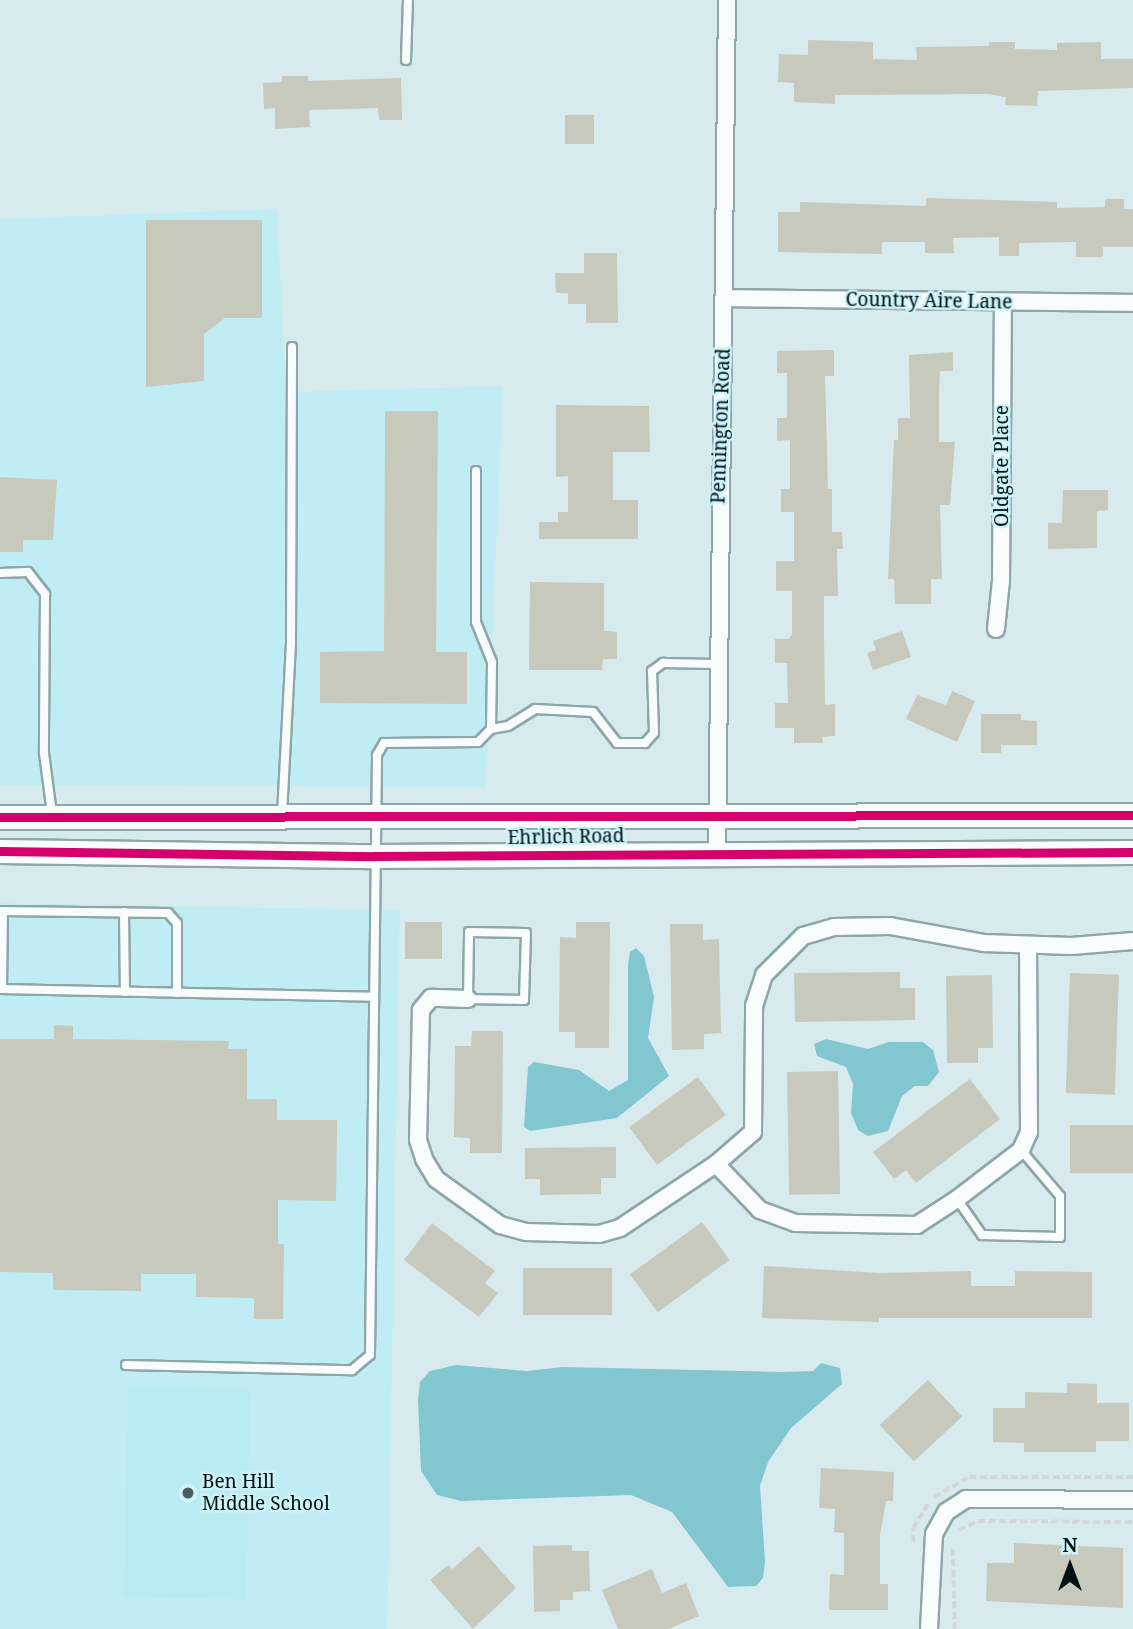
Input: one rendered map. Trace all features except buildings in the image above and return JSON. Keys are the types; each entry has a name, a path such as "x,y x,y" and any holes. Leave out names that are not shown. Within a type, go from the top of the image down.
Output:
{"main road":[{"name":"Ehrlich Road","path":"0,817 374,819 717,814 1133,816"},
{"name":"Ehrlich Road","path":"0,851 374,856 1133,852"}],"street":[{"name":"Pennington Road","path":"717,853 717,664 727,0"},
{"name":"Country Aire Lane","path":"724,298 1133,303"},
{"name":"Oldgate Place","path":"996,629 1001,582 1003,302"},
{"path":"468,999 431,998 421,1010 418,1140 436,1179 500,1225 526,1232 599,1234 620,1228 716,1164 753,1132 754,1006 764,975 803,936 834,927 890,926 984,943 1028,945 1133,941"},
{"path":"716,1164 760,1210 795,1223 917,1225 957,1199 1021,1150 1032,1109 1028,945"},
{"path":"929,1629 934,1534 946,1512 966,1499 1133,1500"}],"lane":[{"path":"406,60 408,0"},
{"path":"282,818 291,644 292,346"},
{"path":"477,471 475,622 492,662 491,729"},
{"path":"0,573 27,572 45,594 44,753 52,817"},
{"path":"126,1366 352,1370 365,1363 372,1343 374,819 377,755 384,743 478,742 491,729 508,726 535,709 593,712 617,743 645,743 654,733 652,671 663,663 717,664"},
{"path":"177,993 175,916 124,912 1,911 1,989 374,998"},
{"path":"124,912 125,992"},
{"path":"469,932 526,933 524,1000 468,999 469,932"},
{"path":"957,1199 982,1235 1060,1237 1060,1196 1021,1150"}],"path":[{"path":"955,1629 953,1541 966,1524 1133,1522"}],"shaded area":[{"path":"277,209 286,392 503,386 486,787 0,785 0,219"},
{"path":"0,903 400,910 387,1629 0,1629"},
{"path":"636,948 644,956 654,997 648,1038 669,1076 617,1118 530,1131 524,1127 528,1067 534,1062 579,1070 609,1091 628,1080 628,965 630,952"},
{"path":"826,1039 868,1049 889,1042 923,1042 933,1050 939,1072 928,1086 915,1086 902,1096 888,1131 868,1136 858,1130 851,1113 853,1084 846,1067 817,1056 814,1044"},
{"path":"821,1363 840,1368 842,1384 791,1428 768,1462 760,1486 765,1562 763,1578 756,1586 728,1587 672,1512 631,1495 461,1501 437,1495 421,1471 418,1400 420,1382 430,1371 456,1365 527,1371 563,1367 783,1372 813,1371"},
{"name":"Ben Hill Middle School","path":"128,1387 250,1389 246,1599 124,1597"}],"cycle path":[{"path":"0,817 1133,815"},
{"path":"0,851 375,856 1133,852"}],"place":[{"name":"Ben Hill Middle School","path":"188,1493"}]}
